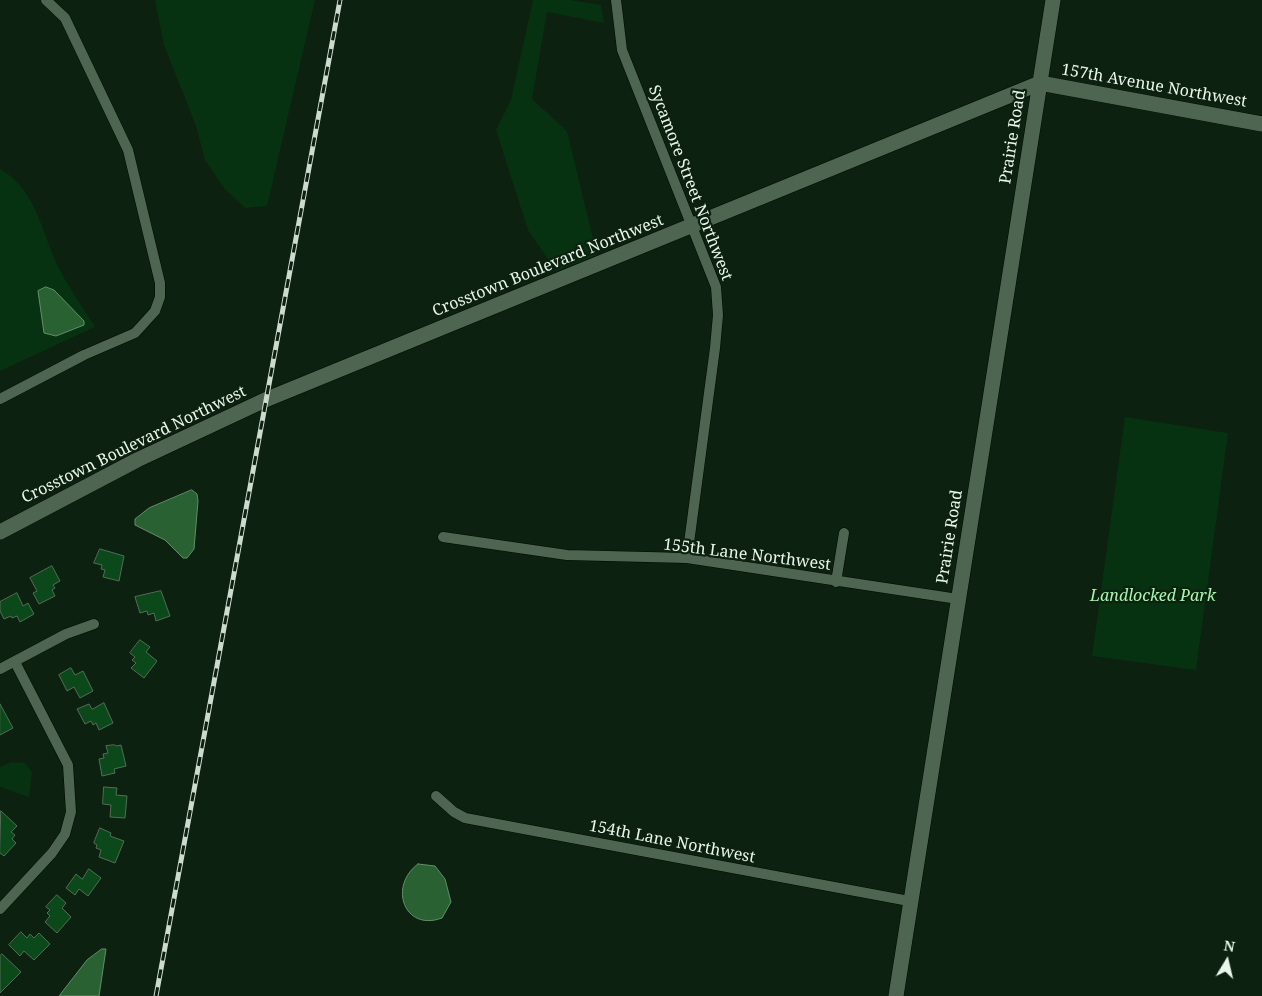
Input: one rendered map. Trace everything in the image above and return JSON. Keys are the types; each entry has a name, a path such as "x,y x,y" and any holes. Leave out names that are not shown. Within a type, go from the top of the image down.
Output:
{"street":[{"path":"0,399 84,355 135,333 155,311 160,297 160,283 128,150 65,18 46,0"},
{"name":"Sycamore Street Northwest","path":"616,0 622,50 716,287 718,315 687,558"},
{"path":"1040,83 1053,0"},
{"name":"Crosstown Boulevard Northwest","path":"0,532 137,460 265,400 1040,83"},
{"name":"157th Avenue Northwest","path":"1040,83 1262,124"},
{"name":"Prairie Road","path":"896,996 909,901 1040,83"},
{"path":"836,582 844,533"},
{"name":"155th Lane Northwest","path":"443,537 567,555 687,558 958,600"},
{"path":"0,669 66,634 94,624"},
{"path":"0,909 52,853 65,834 71,812 68,765 15,662"},
{"name":"154th Lane Northwest","path":"436,796 454,812 465,818 909,901"}],"green space":[{"path":"155,0 315,0 267,206 245,208 224,188 205,160 196,126 164,45"},
{"path":"533,0 570,0 601,5 604,23 547,12 532,99 567,131 597,255 556,271 528,230 496,130 511,100"},
{"path":"0,169 13,178 31,202 61,272 95,327 0,371"},
{"name":"Landlocked Park","path":"1125,417 1228,433 1196,670 1092,656"},
{"path":"11,762 25,763 32,772 29,797 0,787 0,767"}],"shaded area":[{"path":"46,287 54,290 84,321 84,325 56,336 44,333 38,291"},
{"path":"192,490 197,494 198,501 194,549 187,558 183,558 165,540 135,525 135,519 149,508"},
{"path":"418,864 435,866 445,879 451,902 442,918 429,921 418,919 410,913 404,904 402,894 404,884 409,873"},
{"path":"102,949 106,949 99,996 59,996 87,960"}],"building":[{"path":"100,549 124,556 119,581 103,577 105,570 101,569 102,565 94,563"},
{"path":"52,566 60,581 53,585 55,588 52,590 55,596 39,604 33,593 37,591 30,578"},
{"path":"161,591 170,616 156,621 154,613 148,615 147,611 140,613 135,597"},
{"path":"17,593 23,606 28,603 34,614 20,622 17,616 4,619 0,611 0,602"},
{"path":"140,640 150,647 146,652 157,661 144,678 131,668 136,663 132,660 135,657 130,653"},
{"path":"71,668 75,675 83,671 93,691 80,698 74,687 67,691 59,675"},
{"path":"104,703 113,723 99,730 96,723 93,725 91,721 85,724 77,709 89,704 92,709"},
{"path":"0,704 13,728 0,735"},
{"path":"121,745 126,766 114,769 115,773 102,776 99,759 104,758 103,754 108,753 106,746"},
{"path":"104,787 117,788 116,795 127,796 125,818 110,817 111,805 103,804"},
{"path":"1,811 17,826 11,832 15,835 12,839 16,843 4,856 0,853"},
{"path":"100,828 111,833 110,836 124,841 115,863 99,857 101,850 96,848 97,845 94,843"},
{"path":"89,869 101,878 88,896 79,889 75,895 66,888 76,874 82,879"},
{"path":"57,895 66,903 62,908 71,917 57,933 45,922 50,916 47,913 50,910 46,907"},
{"path":"21,932 27,938 30,934 34,938 39,933 50,944 34,960 24,951 20,956 9,945"},
{"path":"2,954 21,972 0,993 0,956"}],"railway":[{"path":"156,996 340,0"}]}
